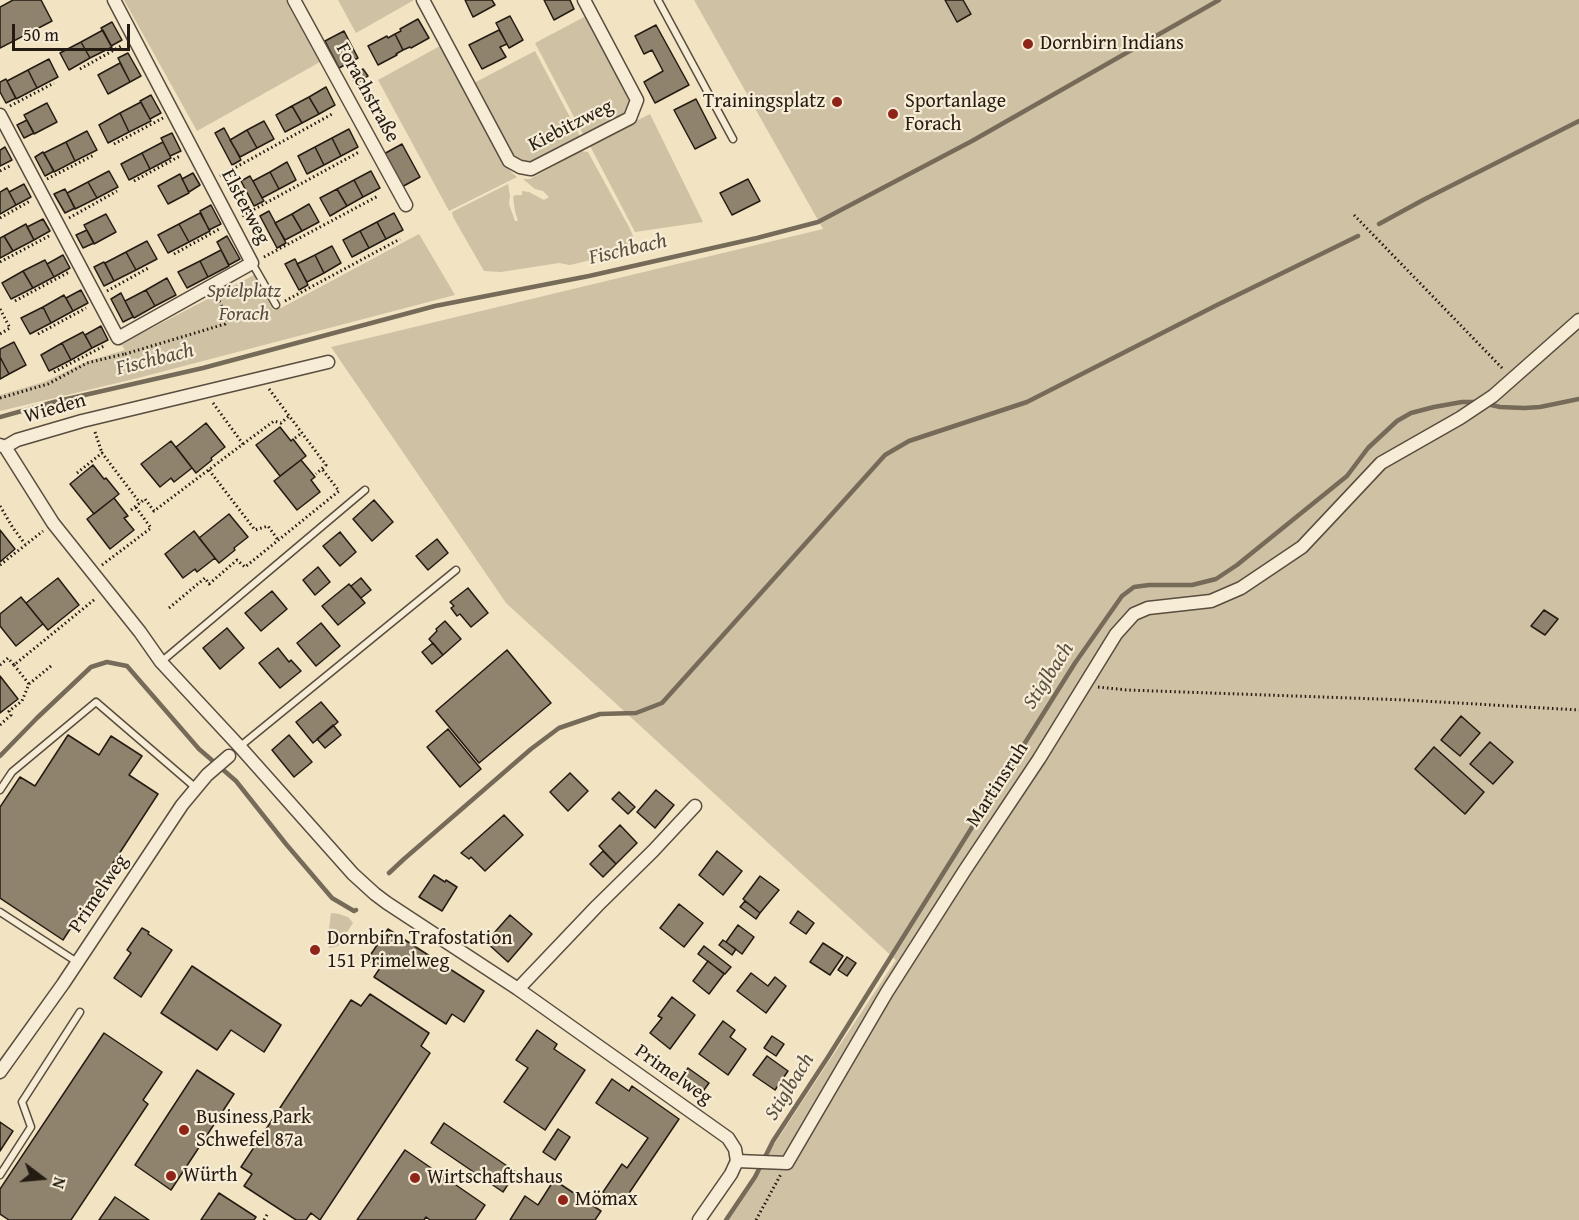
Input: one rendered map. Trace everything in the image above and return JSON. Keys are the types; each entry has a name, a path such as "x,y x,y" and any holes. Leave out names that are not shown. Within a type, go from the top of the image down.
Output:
{"street":[{"name":"Elsterweg","path":"114,0 252,263 118,338"},
{"name":"Forachstraße","path":"294,0 406,206"},
{"name":"Kiebitzweg","path":"423,0 509,161 520,167 531,169 630,118 637,100 584,0"},
{"path":"4,111 40,190 118,338"},
{"path":"1513,380 1579,320"},
{"name":"Wieden","path":"161,662 140,632 53,523 2,446 91,419 328,362"},
{"name":"Martinsruh","path":"782,1163 887,992 1039,759 1116,634 1134,614 1148,608 1211,601 1241,588 1302,547 1381,463 1472,411 1513,380"},
{"name":"Primelweg","path":"161,662 353,874 375,894 518,989 728,1138 735,1149 737,1161"},
{"name":"Primelweg","path":"0,1072 182,805 207,775 229,756"},
{"path":"518,989 597,906 654,851 695,806"},
{"path":"699,1220 731,1174 737,1161 782,1163"}],"lane":[{"path":"658,0 733,139"},
{"path":"252,263 276,305"},
{"path":"161,662 365,490"},
{"name":"Primelweg","path":"229,756 456,570"},
{"path":"0,790 12,772 96,702 196,788"},
{"path":"0,912 77,962"},
{"path":"0,1175 31,1127 22,1102 80,1012"}],"path":[{"path":"80,69 134,39"},
{"path":"4,111 54,83"},
{"path":"114,144 173,112"},
{"path":"209,182 334,113"},
{"path":"134,181 193,150"},
{"path":"174,254 359,152"},
{"path":"0,218 94,155"},
{"path":"0,262 117,192"},
{"path":"252,263 378,196"},
{"path":"1354,215 1513,380"},
{"path":"0,398 48,384 87,363 225,324 228,319 267,310 400,239"},
{"path":"15,301 80,266"},
{"path":"38,334 150,267"},
{"path":"211,286 228,319"},
{"path":"0,309 10,328 0,334"},
{"path":"54,372 118,338 124,354"},
{"path":"261,378 326,465 316,474"},
{"path":"204,392 243,444"},
{"path":"131,510 145,499 154,511 274,421 281,423 290,416"},
{"path":"91,419 102,453 140,503"},
{"path":"295,438 302,433"},
{"path":"77,473 102,453"},
{"path":"169,608 205,578 209,584 237,560 245,567 339,491 322,469"},
{"path":"208,470 255,530 268,526 278,540"},
{"path":"0,506 25,544"},
{"path":"92,572 151,528 135,506"},
{"path":"0,565 53,523"},
{"path":"14,665 106,590"},
{"path":"0,665 8,658 29,684"},
{"path":"0,725 11,715 9,711 22,701 29,684 51,666"},
{"path":"1085,685 1127,690 1406,700 1579,710"},
{"path":"756,1220 765,1206 782,1163"},
{"path":"264,1220 268,1213"}],"green space":[{"path":"124,0 286,0 320,62 197,131"},
{"path":"338,0 414,0 356,33"},
{"path":"694,0 1579,0 1579,1220 724,1220 896,960 506,603 331,347 823,229"},
{"path":"586,16 629,93 629,102 624,115 584,136 535,43"},
{"path":"440,46 504,165 517,177 449,211 378,80"},
{"path":"535,51 581,138 532,163 518,160 510,153 472,84"},
{"path":"650,114 703,222 635,232 589,144"},
{"path":"581,151 588,152 629,227 633,236 626,250 570,265 559,263 501,272 484,271 452,212 508,184 509,204 515,221 518,221 513,197 515,195 522,195 522,191 544,200 549,197 523,179 530,179"},
{"name":"Spielplatz Forach","path":"419,234 455,295 138,378 0,411 0,395 44,382 88,361 125,350 121,344 254,275 273,310 281,308"},
{"path":"331,913 348,917 353,923 338,946 329,948 328,936"}],"building":[{"path":"13,0 41,0 52,21 0,48 0,7"},
{"path":"465,0 492,0 495,5 473,17"},
{"path":"544,0 570,0 574,9 554,20"},
{"path":"945,0 963,0 971,14 957,22"},
{"path":"510,16 523,40 509,48 496,23"},
{"path":"418,19 429,38 403,50 395,34"},
{"path":"112,22 122,40 111,46 101,28"},
{"path":"656,25 689,85 655,103 644,82 663,71 652,50 644,54 635,36"},
{"path":"103,30 112,47 90,58 81,42"},
{"path":"499,30 507,44 500,47 506,57 482,69 469,45"},
{"path":"344,31 358,58 339,68 325,41"},
{"path":"395,34 403,50 378,65 368,46"},
{"path":"81,42 90,58 69,70 60,53"},
{"path":"128,53 141,76 130,82 118,58"},
{"path":"49,59 58,77 37,88 28,70"},
{"path":"120,63 130,82 108,94 98,75"},
{"path":"363,69 368,76 356,84 351,76"},
{"path":"28,70 37,88 16,99 7,81"},
{"path":"6,79 16,98 6,103 0,92 0,82"},
{"path":"326,87 335,105 319,114 309,97"},
{"path":"151,95 161,113 150,119 140,101"},
{"path":"309,97 319,114 302,123 292,106"},
{"path":"696,99 716,138 695,149 674,110"},
{"path":"141,102 151,121 129,132 120,113"},
{"path":"47,103 57,122 34,134 24,115"},
{"path":"292,106 302,123 285,132 276,115"},
{"path":"120,113 129,132 108,143 99,125"},
{"path":"27,120 34,133 24,138 17,125"},
{"path":"264,121 274,139 257,148 247,130"},
{"path":"224,128 241,160 232,165 215,133"},
{"path":"349,129 358,147 341,156 332,138"},
{"path":"247,130 257,148 240,157 230,140"},
{"path":"87,131 97,150 75,161 66,142"},
{"path":"172,133 181,151 170,156 161,138"},
{"path":"332,138 341,156 324,165 315,147"},
{"path":"66,142 75,161 54,172 44,153"},
{"path":"163,142 171,158 150,169 142,153"},
{"path":"402,144 420,177 400,188 382,155"},
{"path":"5,147 12,160 0,166 0,150"},
{"path":"315,147 324,165 307,174 298,156"},
{"path":"43,152 54,171 45,176 35,157"},
{"path":"142,153 150,169 129,180 121,164"},
{"path":"287,162 296,180 279,189 270,172"},
{"path":"109,171 118,187 97,198 88,182"},
{"path":"371,171 380,188 363,197 354,180"},
{"path":"270,172 279,189 262,198 253,181"},
{"path":"193,173 200,185 189,192 182,179"},
{"path":"180,174 189,193 168,204 158,186"},
{"path":"250,176 264,201 254,206 241,181"},
{"path":"748,179 760,201 732,215 720,193"},
{"path":"354,180 363,197 347,206 337,189"},
{"path":"88,182 97,198 75,209 67,193"},
{"path":"24,184 31,197 16,205 9,192"},
{"path":"7,188 16,205 0,214 0,192"},
{"path":"65,189 75,208 65,213 54,194"},
{"path":"337,189 347,206 330,216 320,198"},
{"path":"309,204 319,222 302,231 292,214"},
{"path":"211,205 221,224 209,230 200,211"},
{"path":"269,211 286,243 277,248 260,216"},
{"path":"200,213 210,231 189,242 179,224"},
{"path":"394,213 403,230 386,239 377,222"},
{"path":"106,214 116,232 94,244 84,225"},
{"path":"292,214 302,231 285,240 275,223"},
{"path":"43,219 50,231 34,240 27,227"},
{"path":"377,222 386,239 369,248 360,231"},
{"path":"26,224 34,240 13,251 4,236"},
{"path":"179,224 189,242 168,253 158,235"},
{"path":"87,230 94,243 83,248 76,235"},
{"path":"360,231 369,248 352,257 343,240"},
{"path":"4,236 13,251 0,258 0,238"},
{"path":"227,236 240,259 229,265 217,242"},
{"path":"147,241 157,259 136,270 126,252"},
{"path":"332,246 341,263 324,273 315,255"},
{"path":"221,250 229,266 208,277 200,261"},
{"path":"126,252 136,270 114,281 105,263"},
{"path":"63,255 70,268 54,277 47,264"},
{"path":"315,255 324,273 307,282 297,264"},
{"path":"295,259 308,285 299,290 285,264"},
{"path":"45,260 54,277 33,288 23,271"},
{"path":"200,261 208,277 187,288 178,272"},
{"path":"104,262 114,281 104,286 94,267"},
{"path":"23,271 33,288 11,299 2,283"},
{"path":"167,278 176,295 155,306 146,290"},
{"path":"81,290 88,303 73,311 66,298"},
{"path":"146,290 155,306 134,318 125,301"},
{"path":"121,293 133,317 123,322 111,299"},
{"path":"64,295 73,311 51,323 43,307"},
{"path":"43,307 51,323 30,334 21,318"},
{"path":"101,326 108,340 92,348 85,335"},
{"path":"83,332 92,348 71,360 62,343"},
{"path":"14,342 26,365 9,374 0,357 0,349"},
{"path":"62,343 71,360 49,371 41,355"},
{"path":"0,357 9,374 0,379"},
{"path":"206,423 225,447 196,473 176,447"},
{"path":"280,427 306,456 280,476 256,445"},
{"path":"171,441 192,468 174,482 171,478 160,487 141,464"},
{"path":"301,460 315,477 311,480 320,492 297,510 274,481"},
{"path":"93,465 119,494 94,514 70,484"},
{"path":"114,498 128,516 124,518 134,530 110,549 87,519"},
{"path":"374,500 393,522 372,541 353,519"},
{"path":"229,514 248,537 219,563 199,538"},
{"path":"0,530 15,549 0,562"},
{"path":"194,531 215,558 197,572 195,569 183,578 165,554"},
{"path":"340,532 356,552 340,566 323,546"},
{"path":"437,539 448,553 428,570 416,556"},
{"path":"318,567 330,582 315,595 303,580"},
{"path":"58,578 79,605 48,630 26,603"},
{"path":"361,578 371,590 361,598 351,586"},
{"path":"349,584 365,603 338,625 322,606"},
{"path":"468,588 488,613 471,627 460,614 457,616 450,602"},
{"path":"272,591 287,609 261,631 245,613"},
{"path":"21,597 43,624 16,646 0,626 0,614"},
{"path":"1544,610 1558,619 1545,635 1531,626"},
{"path":"445,621 461,639 443,655 429,639"},
{"path":"321,623 340,646 316,666 297,643"},
{"path":"227,628 244,648 220,669 203,648"},
{"path":"433,643 443,655 432,664 422,652"},
{"path":"278,648 289,662 291,660 301,671 280,688 259,663"},
{"path":"507,650 551,703 479,763 436,711"},
{"path":"0,676 18,699 0,713"},
{"path":"321,702 338,722 313,743 296,722"},
{"path":"1461,716 1480,733 1460,756 1441,740"},
{"path":"333,725 341,735 325,748 317,739"},
{"path":"448,729 481,769 460,787 427,747"},
{"path":"68,735 99,755 111,736 142,756 129,775 158,794 63,940 0,898 0,807 20,777 35,786"},
{"path":"289,735 312,762 294,777 272,750"},
{"path":"1490,742 1513,762 1493,784 1470,764"},
{"path":"1434,747 1484,792 1465,814 1415,769"},
{"path":"570,773 588,791 568,811 550,792"},
{"path":"656,790 674,805 655,828 637,812"},
{"path":"619,792 635,807 628,814 612,799"},
{"path":"504,815 523,835 485,871 471,857 469,859 461,853"},
{"path":"620,825 637,843 616,864 599,846"},
{"path":"603,851 616,864 603,877 590,864"},
{"path":"717,851 742,871 723,895 699,875"},
{"path":"434,875 457,887 442,911 419,897"},
{"path":"760,876 779,890 760,913 743,899"},
{"path":"745,901 760,913 756,919 740,907"},
{"path":"679,904 703,923 684,947 660,928"},
{"path":"798,911 814,923 806,934 790,923"},
{"path":"510,915 532,934 508,962 486,942"},
{"path":"738,925 754,937 742,954 726,942"},
{"path":"142,928 172,950 141,997 114,978 131,953 127,950"},
{"path":"388,929 484,991 464,1022 452,1014 446,1024 374,977 380,968 367,960"},
{"path":"723,940 736,949 732,955 719,945"},
{"path":"823,943 843,956 830,975 810,962"},
{"path":"704,946 731,967 725,974 698,954"},
{"path":"847,957 856,963 847,976 838,970"},
{"path":"708,961 724,974 709,994 693,981"},
{"path":"192,966 281,1025 264,1052 231,1030 217,1050 161,1013"},
{"path":"751,973 768,986 775,977 786,986 766,1013 737,991"},
{"path":"370,994 429,1033 421,1046 430,1053 320,1220 311,1213 306,1220 296,1220 244,1186 252,1174 241,1167 351,1000 361,1006"},
{"path":"672,997 695,1015 670,1049 650,1033 662,1018 658,1016"},
{"path":"723,1021 735,1030 730,1037 746,1049 728,1075 699,1054"},
{"path":"537,1030 557,1044 554,1049 585,1070 545,1130 504,1102 528,1068 516,1060"},
{"path":"104,1033 162,1072 143,1100 148,1104 71,1220 9,1220 0,1214 0,1189"},
{"path":"772,1036 784,1044 776,1056 764,1048"},
{"path":"767,1056 788,1071 775,1090 753,1075"},
{"path":"688,1068 709,1083 701,1094 680,1080"},
{"name":"Business Park Schwefel 87a","path":"197,1070 234,1094 171,1190 135,1165"},
{"path":"612,1079 629,1091 632,1086 679,1119 621,1205 603,1192 622,1164 627,1168 648,1138 596,1103"},
{"path":"0,1122 13,1131 0,1151"},
{"path":"444,1123 516,1172 503,1192 431,1143"},
{"path":"558,1129 570,1137 555,1160 543,1152"},
{"name":"Wirtschaftshaus","path":"405,1150 485,1205 475,1220 430,1220 426,1217 424,1220 357,1220"},
{"name":"Mömax","path":"554,1180 601,1211 595,1220 510,1220 525,1196 538,1205"},
{"path":"219,1193 256,1217 254,1220 201,1220"},
{"path":"115,1197 149,1220 99,1220"}],"waterway":[{"name":"Fischbach","path":"0,417 54,402 203,368 435,306 589,276 818,222 972,141 1219,0"},
{"path":"1379,224 1579,121"},
{"path":"389,873 531,749 559,728 600,714 636,713 662,703 885,455 909,441 1027,402 1358,236"},
{"name":"Stiglbach","path":"1487,404 1524,408 1579,399"},
{"name":"Stiglbach","path":"726,1220 755,1177 773,1141 1075,663 1122,596 1134,587 1192,585 1216,579 1237,565 1347,476 1368,448 1397,421 1411,413 1434,407 1462,402 1479,402"},
{"path":"0,756 91,667 107,662 127,666 199,749 236,781 332,898 356,910"}],"place":[{"name":"Dornbirn Indians","path":"1028,44"},
{"name":"Trainingsplatz","path":"837,102"},
{"name":"Sportanlage Forach","path":"893,114"},
{"name":"Dornbirn Trafostation 151 Primelweg","path":"315,950"},
{"name":"Business Park Schwefel 87a","path":"184,1130"},
{"name":"Würth","path":"171,1176"},
{"name":"Wirtschaftshaus","path":"415,1178"},
{"name":"Mömax","path":"563,1200"}]}
